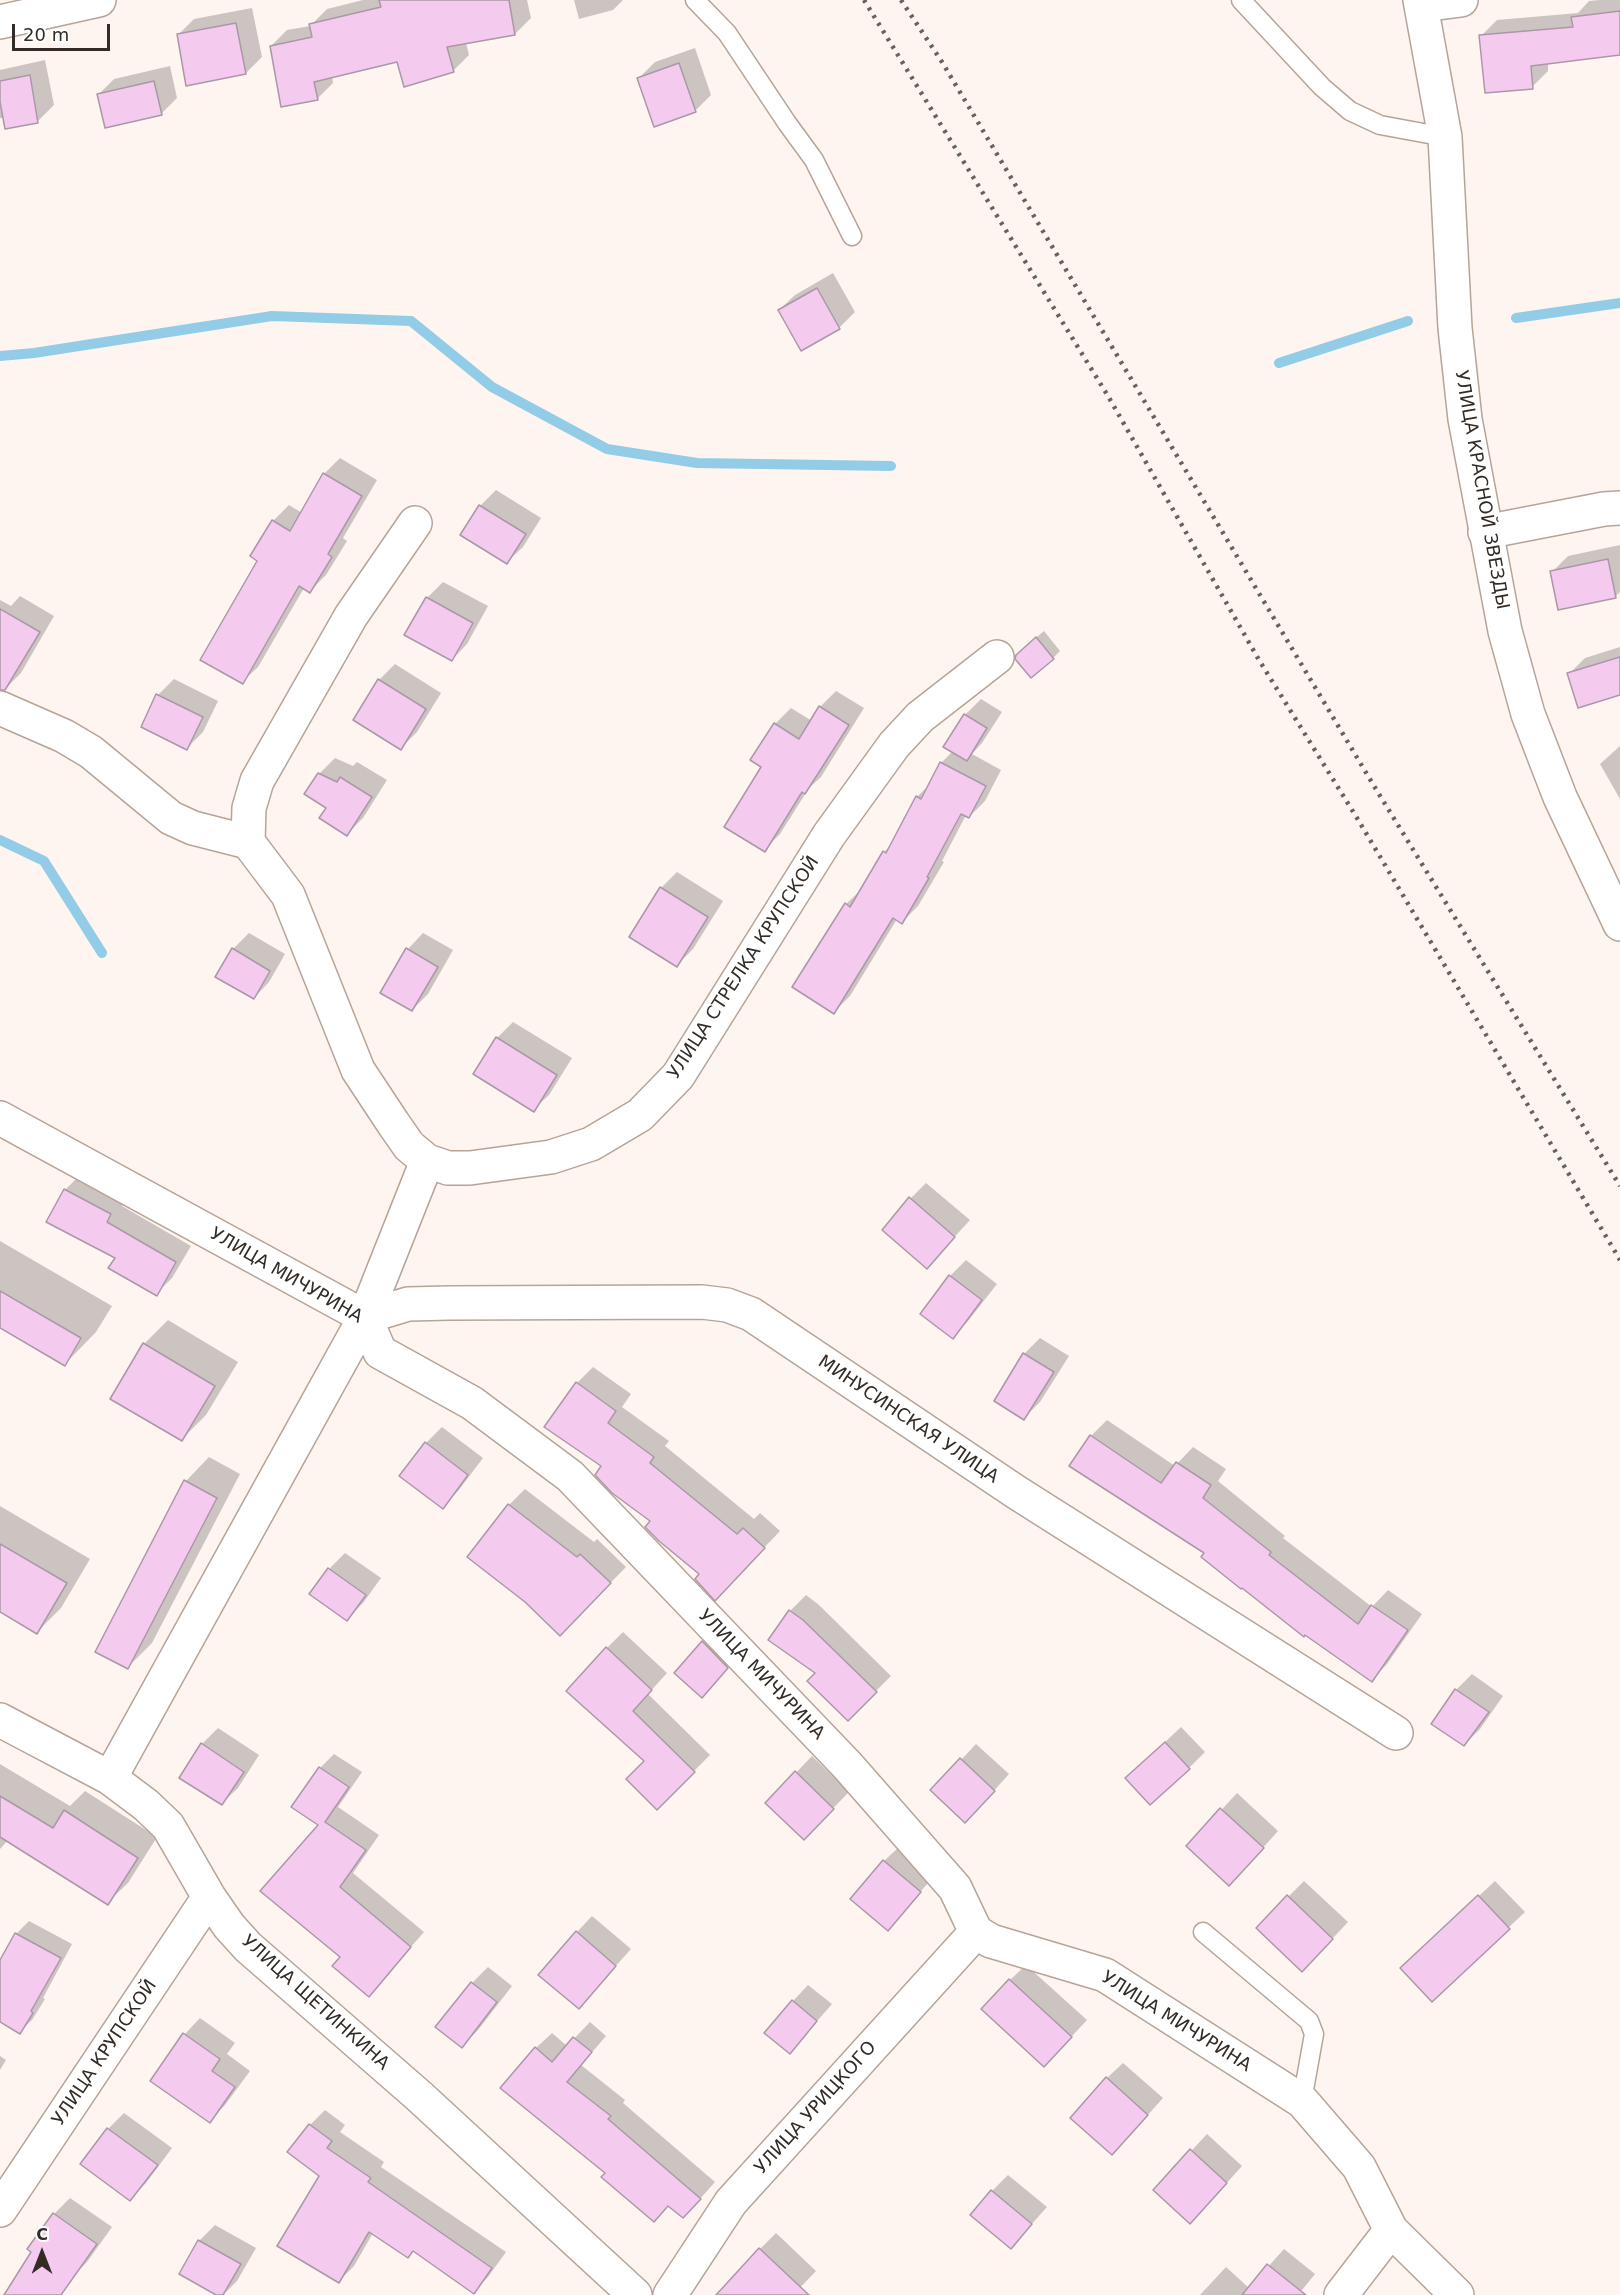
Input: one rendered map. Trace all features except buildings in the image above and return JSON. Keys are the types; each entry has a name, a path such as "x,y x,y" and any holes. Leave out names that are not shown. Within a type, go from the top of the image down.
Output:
{"street":[{"path":"1,14 99,0"},
{"path":"1421,3 1461,0"},
{"name":"УЛИЦА КРАСНОЙ ЗВЕЗДЫ","path":"1421,3 1445,137 1455,328 1465,419 1505,631 1528,714 1560,797 1620,924"},
{"path":"1485,532 1604,509 1620,508"},
{"path":"248,842 249,808 257,781 351,616 415,523"},
{"name":"УЛИЦА СТРЕЛКА КРУПСКОЙ","path":"427,1161 448,1168 470,1168 551,1157 591,1144 640,1114 678,1076 829,835 894,745 920,717 997,657"},
{"path":"0,708 64,736 91,752 171,818 193,828 248,842 288,895 358,1070 409,1146 427,1161 365,1317 110,1778"},
{"name":"УЛИЦА МИЧУРИНА","path":"0,1118 365,1317 380,1352 472,1403 570,1476 847,1765 955,1888 976,1932 991,1941 1105,1976 1302,2101 1359,2167 1391,2230 1457,2295"},
{"name":"МИНУСИНСКАЯ УЛИЦА","path":"365,1317 408,1304 449,1303 702,1302 727,1305 751,1314 1016,1492 1396,1733"},
{"name":"УЛИЦА ЩЕТИНКИНА","path":"0,1720 110,1778 146,1805 168,1826 209,1897 229,1926 248,1947 419,2096 635,2295"},
{"name":"УЛИЦА КРУПСКОЙ","path":"0,2210 209,1897"},
{"name":"УЛИЦА УРИЦКОГО","path":"670,2295 731,2202 976,1932"},
{"path":"1341,2295 1391,2230"}],"lane":[{"path":"696,0 727,33 814,160 852,236"},
{"path":"1241,0 1322,87 1350,111 1380,125 1445,137"},
{"path":"1203,1932 1309,2021 1314,2034 1302,2101"}],"waterway":[{"path":"1516,318 1620,303"},
{"path":"0,356 34,353 272,316 411,321 492,387 607,449 697,463 891,466"},
{"path":"1279,363 1408,321"},
{"path":"0,840 44,861 102,953"}],"railway":[{"path":"864,0 1108,396 1259,660 1357,818 1620,1260"},
{"path":"901,0 942,62 1374,786 1620,1186"}]}
